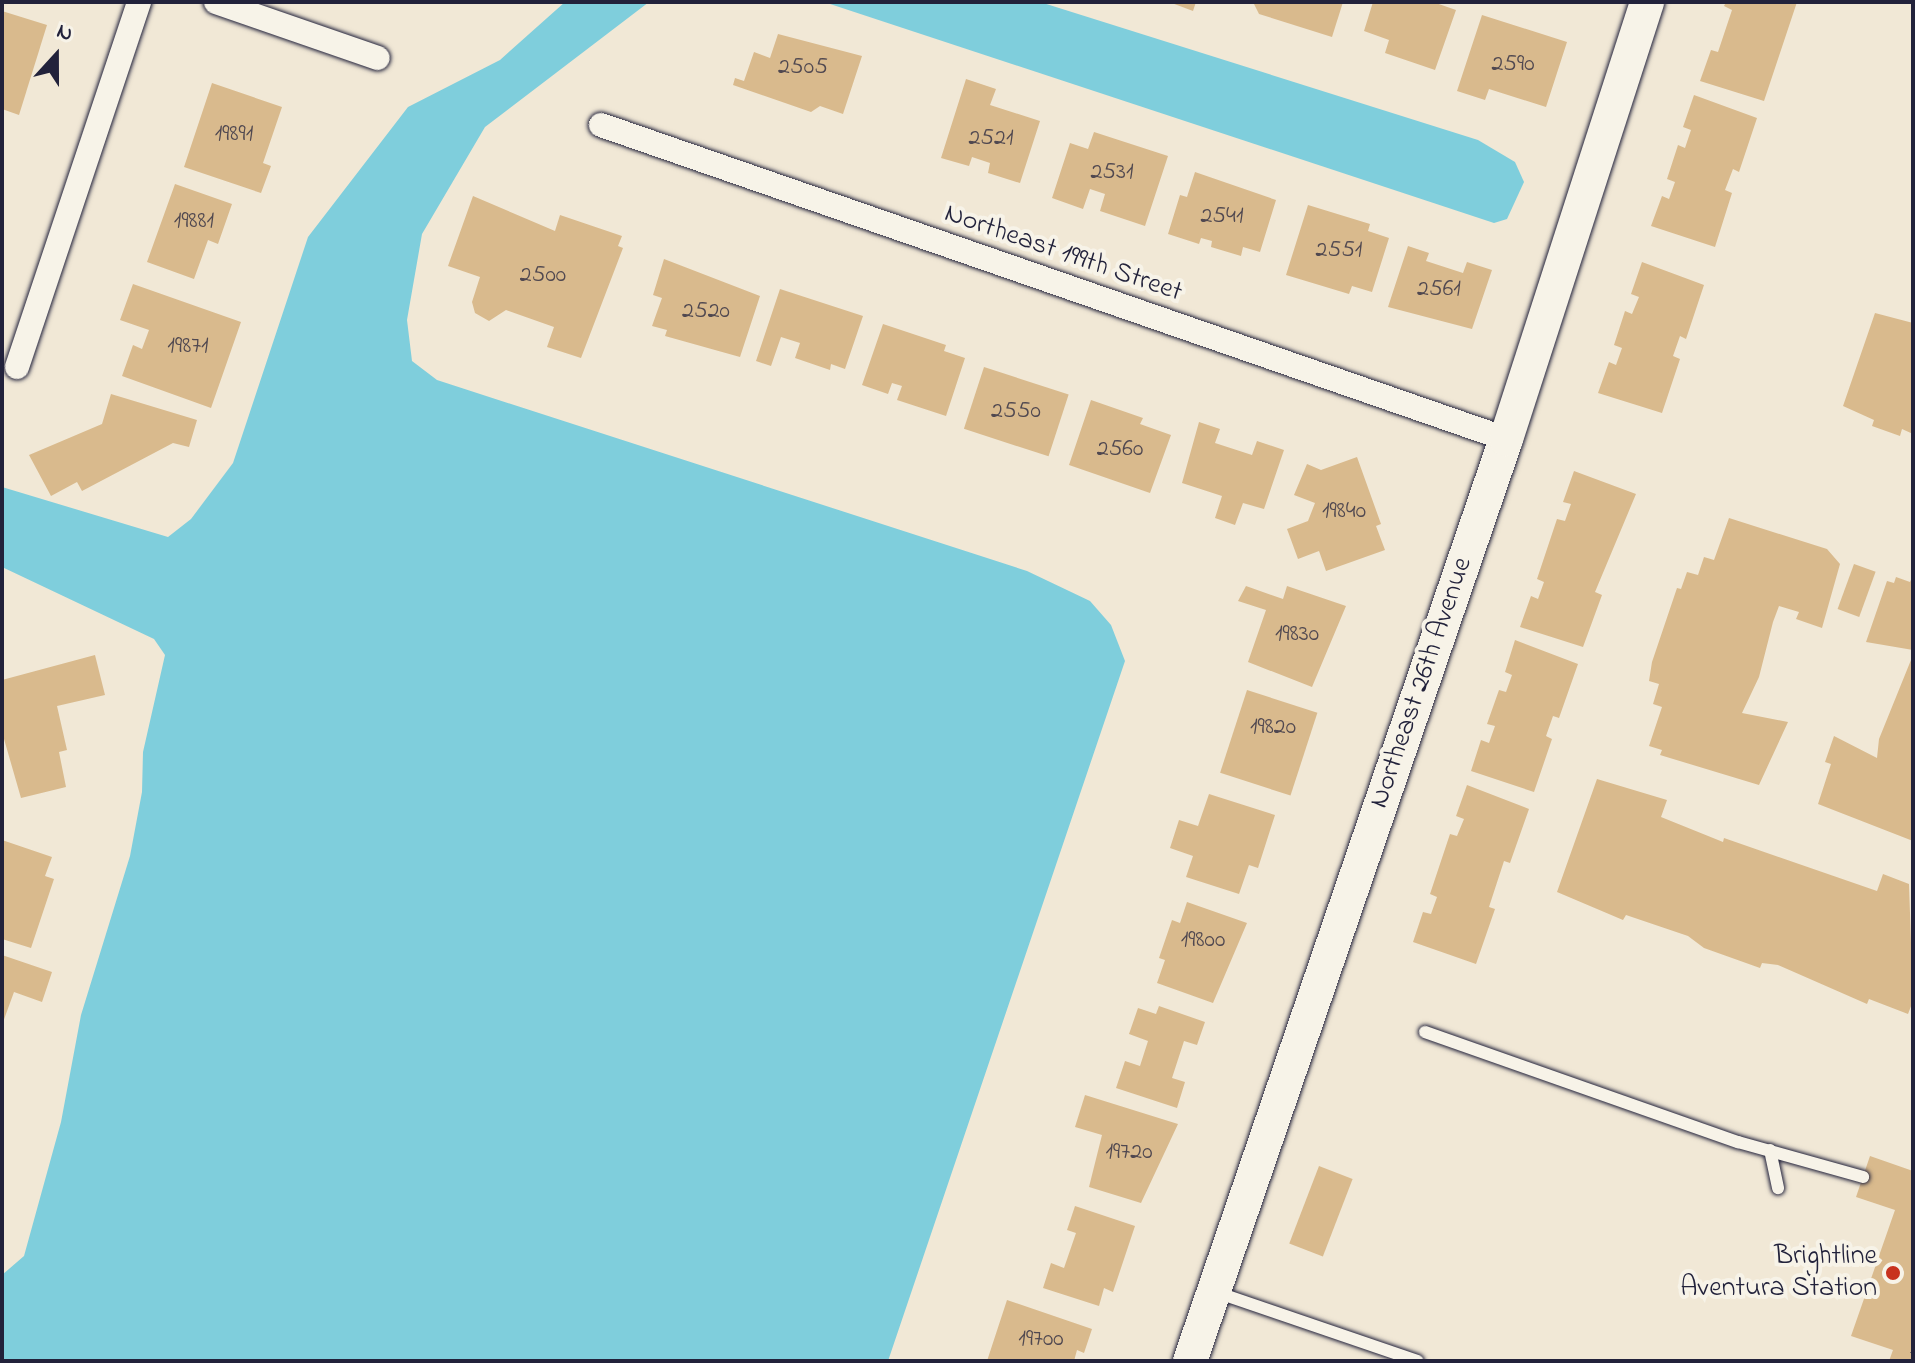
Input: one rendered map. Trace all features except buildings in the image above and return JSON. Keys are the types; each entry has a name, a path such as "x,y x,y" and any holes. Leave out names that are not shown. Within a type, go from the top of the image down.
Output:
{"street":[{"path":"17,367 139,2"},
{"path":"216,2 378,58"},
{"name":"Northeast 26th Avenue","path":"1190,1361 1506,439 1647,2"},
{"name":"Northeast 199th Street","path":"601,125 1506,439"}],"lane":[{"path":"1425,1032 1770,1150 1863,1177"},
{"path":"1770,1150 1778,1188"},
{"path":"1213,1291 1418,1361"}],"path":[{"path":"1910,1361 1913,1352"}],"water":[{"path":"565,2 649,2 485,127 422,234 407,320 412,361 437,380 1027,571 1090,601 1111,625 1125,661 888,1361 2,1361 2,1275 24,1256 61,1122 81,1015 130,856 142,792 143,752 165,655 154,639 2,567 2,487 168,537 191,519 233,463 308,237 408,107 500,60"},
{"path":"824,2 1040,2 1478,140 1515,162 1524,182 1507,219 1494,223"}],"place":[{"name":"Brightline Aventura Station","path":"1893,1273"}]}
